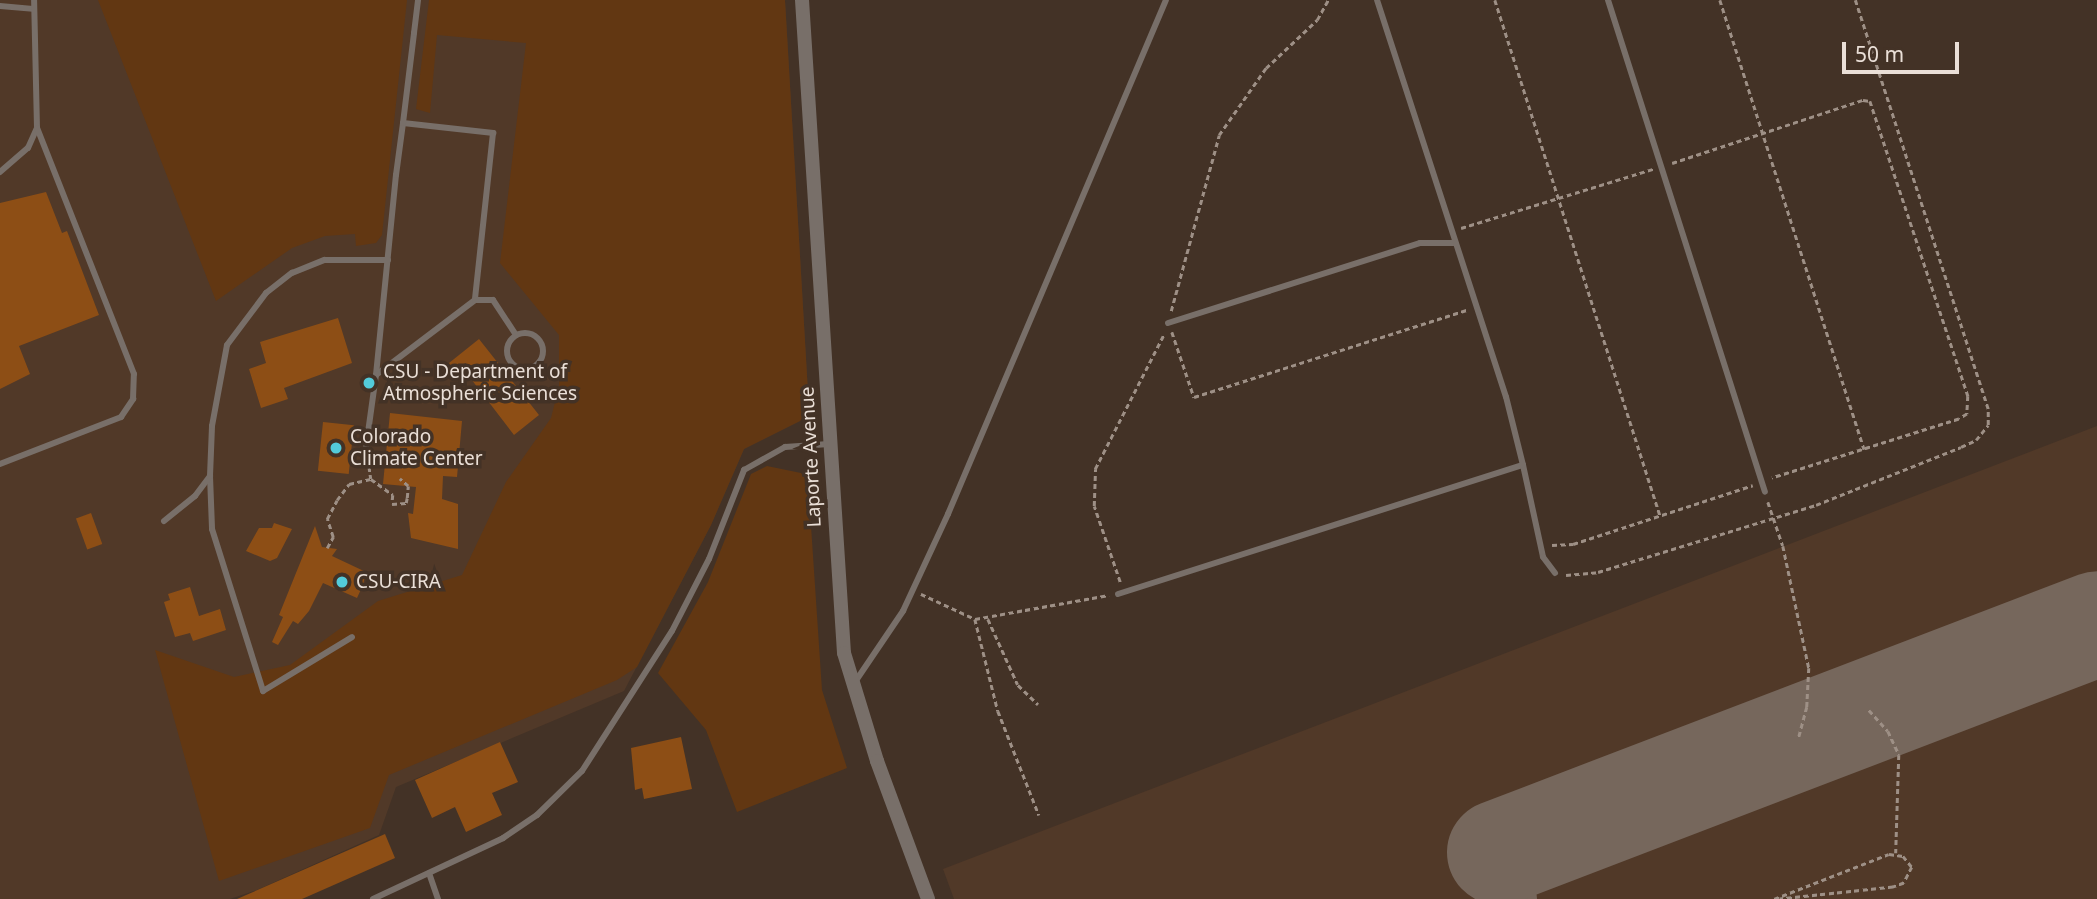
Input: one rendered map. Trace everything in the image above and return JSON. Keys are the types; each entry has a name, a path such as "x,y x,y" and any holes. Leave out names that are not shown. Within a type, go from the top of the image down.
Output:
{"street":[{"name":"Laporte Avenue","path":"802,0 839,611 851,686 928,899"}],"lane":[{"path":"0,464 121,417 133,399 134,374 37,128 34,0"},
{"path":"366,447 418,0"},
{"path":"851,686 913,591 1166,0"},
{"path":"1377,0 1477,307 1523,465 1541,545 1549,569 1555,573"},
{"path":"1608,0 1765,492"},
{"path":"0,6 33,9"},
{"path":"403,123 493,133 475,300"},
{"path":"0,172 28,148 37,128"},
{"path":"1168,323 1420,243 1455,243"},
{"path":"352,638 262,691 212,529 210,476 218,383 227,345 244,319 266,293 292,273 326,260 388,260"},
{"path":"376,375 475,300 493,300 516,335"},
{"path":"516,335 534,335 542,344 543,356 536,366 519,369 509,361 508,344 516,335"},
{"path":"373,899 526,822 582,771 672,631 709,559 744,470 785,447 829,444"},
{"path":"1121,593 1523,465"},
{"path":"163,520 195,496 210,476"},
{"path":"429,873 438,899"}],"path":[{"path":"913,591 975,619 1052,602 1121,593 1094,506 1095,469 1157,354 1168,323 1219,135 1266,68 1317,20 1328,0"},
{"path":"1495,0 1660,515"},
{"path":"1720,0 1864,449"},
{"path":"1555,573 1598,572 1774,520 1961,447 1976,440 1988,425 1988,409 1855,0"},
{"path":"1451,230 1560,199 1870,101 1964,383 1970,406 1967,414 1573,544 1541,545"},
{"path":"1168,323 1194,397 1477,307"},
{"path":"366,447 371,479 393,495 392,504 406,503 408,486 400,479"},
{"path":"327,548 333,537 327,519 337,500 349,484 371,479"},
{"path":"1765,492 1809,668 1807,707 1799,737"},
{"path":"987,618 1018,685 1038,704"},
{"path":"975,619 998,710 1039,815"},
{"path":"1869,710 1888,731 1899,755 1896,853"},
{"path":"1774,899 1896,853"},
{"path":"1780,899 1874,892 1904,883 1912,867 1896,853"}],"shaded area":[{"path":"0,0 785,0 809,409 800,421 744,449 711,525 624,691 396,787 379,835 257,890 230,899 0,899"},
{"path":"98,0 407,0 382,235 376,243 356,246 355,234 325,236 292,248 216,301"},
{"path":"429,0 785,0 809,409 800,421 744,449 711,525 637,667 617,680 389,775 370,828 219,881 155,650 234,677 290,665 378,601 462,575 506,482 551,418 559,386 559,335 500,263 526,43 437,35 430,113 416,109"},
{"path":"2097,426 2097,899 954,899 943,869"},
{"path":"767,466 801,473 808,481 822,690 847,768 737,812 706,730 658,673 708,582 751,474"}],"building":[{"path":"46,192 62,233 67,231 99,315 19,346 30,374 0,389 0,203"},
{"path":"338,318 352,363 284,388 288,399 261,408 249,369 266,363 260,342"},
{"path":"479,339 539,415 514,435 468,375 462,380 449,363"},
{"path":"390,413 462,421 457,477 443,476 442,499 458,504 458,549 411,538 408,513 413,514 416,487 383,484"},
{"name":"Colorado Climate Center","path":"323,422 354,425 349,474 318,471"},
{"path":"91,513 102,544 87,549 76,518"},
{"path":"274,523 292,529 277,558 270,561 246,551 259,528 272,528"},
{"name":"CSU-CIRA","path":"315,526 322,547 337,549 332,556 366,572 363,585 357,598 323,583 309,611 298,624 293,621 278,645 272,642 283,617 279,615"},
{"path":"190,587 199,616 220,609 226,630 193,641 190,633 175,637 164,602 170,600 168,594"},
{"path":"681,737 692,789 644,799 642,788 635,790 631,748"},
{"path":"500,742 518,782 492,793 502,815 466,832 455,807 432,818 415,780"},
{"path":"385,834 395,858 302,899 237,899"}],"taxiway":[{"path":"1499,852 1516,899"}],"runway":[{"path":"1499,852 2097,623"}],"place":[{"name":"CSU - Department of Atmospheric Sciences","path":"369,383"},
{"name":"Colorado Climate Center","path":"336,448"},
{"name":"CSU-CIRA","path":"342,582"}]}
